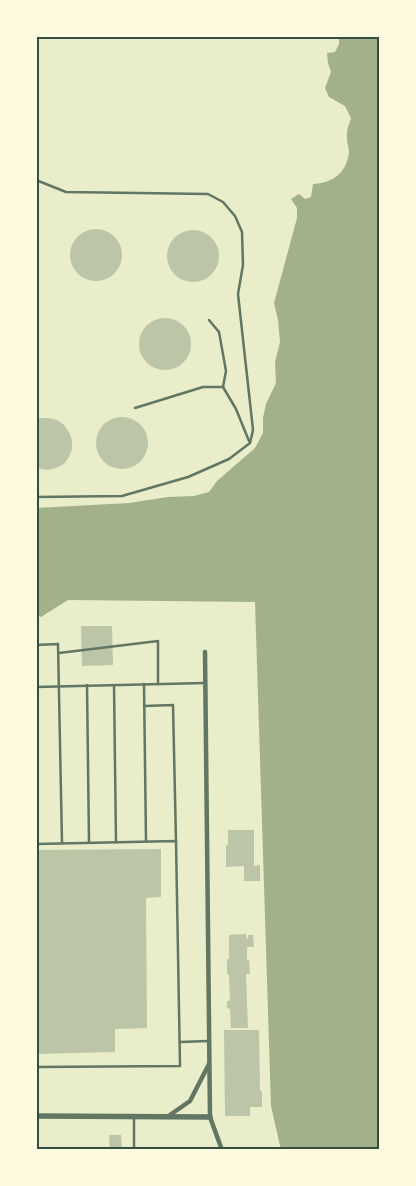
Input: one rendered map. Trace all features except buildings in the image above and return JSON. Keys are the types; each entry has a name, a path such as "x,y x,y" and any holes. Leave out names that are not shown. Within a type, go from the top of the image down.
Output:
{"street":[{"path":"205,652 210,1117 222,1150"},
{"path":"166,1117 190,1101 210,1063"},
{"path":"36,1116 210,1117"}],"lane":[{"path":"36,180 66,192 208,194 223,202 235,216 242,232 243,265 238,294 253,430 250,443 229,460 188,477 122,496 36,497"},
{"path":"209,320 219,332 226,370 223,387 236,409 250,443"},
{"path":"135,408 203,387 223,387"},
{"path":"58,654 158,640 158,684"},
{"path":"36,645 58,644 62,843"},
{"path":"36,686 205,682"},
{"path":"144,684 146,841"},
{"path":"86,685 90,842"},
{"path":"114,685 116,842"},
{"path":"36,1067 180,1066 173,705 144,706"},
{"path":"36,844 176,841"},
{"path":"180,1042 210,1041"},
{"path":"134,1117 134,1150"}],"shaded area":[{"path":"339,36 380,36 380,1150 281,1150 271,1106 255,602 68,600 41,617 36,615 36,508 129,503 168,497 194,496 209,492 217,481 255,448 263,433 263,418 266,404 276,383 275,362 280,342 274,303 297,218 297,208 291,199 299,194 305,199 311,197 313,184 326,182 337,176 345,167 349,153 347,129 351,118 345,106 329,97 325,88 331,72 327,53 335,52 339,44"}]}
